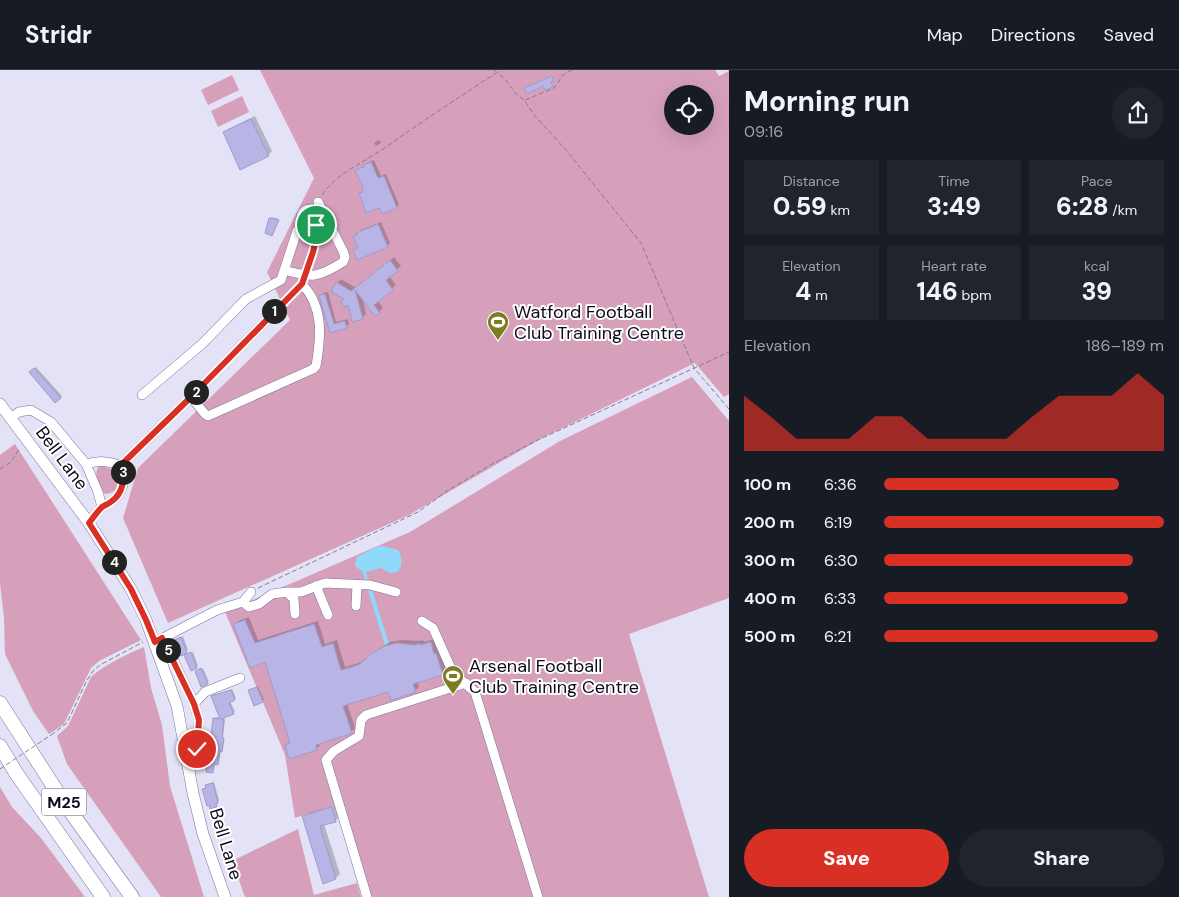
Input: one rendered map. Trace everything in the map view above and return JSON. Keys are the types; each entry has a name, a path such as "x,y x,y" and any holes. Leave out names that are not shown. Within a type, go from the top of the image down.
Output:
{"highway":[{"name":"M25","path":"0,703 63,801 132,897"},
{"name":"M25","path":"0,746 16,773 103,897"}],"main road":[{"name":"Bell Lane","path":"0,404 89,523 131,589 146,620 176,706 192,793 225,897"}],"street":[{"path":"303,280 320,275 343,262 345,257 318,202"},
{"path":"120,466 191,397 303,280 317,235 315,230 308,226 296,231 281,280 246,299 202,344 142,395"},
{"path":"191,397 208,416 316,366 320,337 316,306 303,280 284,270"},
{"path":"10,418 19,412 31,410 51,422 86,464 102,507"},
{"path":"86,464 98,461 112,462 120,466 123,477 123,483 118,495 102,507 89,523"},
{"path":"243,602 249,607 258,604 272,594 301,592 325,583 370,585 396,592"},
{"path":"356,606 357,585"},
{"path":"316,586 328,615"},
{"path":"189,772 196,758 199,720 194,704 154,640 217,610 243,602 251,592"},
{"path":"287,592 294,599 295,614"},
{"path":"422,621 433,628 453,673 475,692 538,897"},
{"path":"194,704 205,692 240,678"},
{"path":"367,897 326,760 334,750 359,736 361,720 366,715 466,683"}],"path":[{"path":"494,70 524,100 640,243 694,368 729,409"},
{"path":"524,100 554,88 564,74 572,70"},
{"path":"318,202 329,185 346,171 377,153 496,72"},
{"path":"251,592 418,512 486,468 538,440 729,352"},
{"path":"0,468 11,462 26,438"},
{"path":"0,769 67,722 86,682 93,671 100,665 154,640"}],"shaded area":[{"name":"Watford Football Club Training Centre","path":"260,70 715,70 719,76 729,71 729,394 724,397 695,363 542,438 409,515 168,623 123,518 138,468 290,320 267,272 314,178"},
{"path":"232,75 239,90 208,105 201,90"},
{"path":"242,96 249,112 218,127 211,111"},
{"name":"Arsenal Football Club Training Centre","path":"692,377 729,421 729,598 629,634 709,897 365,897 336,804 295,818 285,755 225,612 410,532 560,441"},
{"path":"15,444 141,640 99,661 91,668 64,724 49,734 33,711 5,654 4,618 0,583 0,455"},
{"path":"99,466 107,467 117,475 117,486 111,493 105,494 98,484 96,473"},
{"path":"144,647 151,688 162,725 170,786 204,897 161,897 67,764 57,736 68,726 91,677 110,663"},
{"path":"0,787 12,807 41,838 85,897 0,897"},
{"path":"298,829 314,895 357,883 361,897 245,897 232,861"}],"water":[{"path":"383,546 398,550 401,557 399,570 392,573 381,568 366,572 368,579 365,580 362,571 356,567 357,557 376,547"},
{"path":"372,590 389,644 385,645 368,591"}],"building":[{"path":"552,76 554,81 551,82 553,87 545,90 543,86 527,94 524,88"},
{"path":"251,119 269,156 240,170 223,132"},
{"path":"371,162 378,178 384,176 397,208 382,214 379,208 366,213 359,193 363,192 363,187 355,170"},
{"path":"269,218 279,220 272,236 265,233"},
{"path":"378,224 388,247 357,260 353,250 358,248 353,237 357,235 356,233"},
{"path":"390,260 398,271 386,280 393,290 374,305 380,313 375,316 355,290 363,319 352,322 348,305 344,307 341,302 344,299 331,292 336,282 351,291"},
{"path":"325,294 334,324 345,321 347,328 330,333 319,295"},
{"path":"34,368 61,398 55,403 29,372"},
{"path":"245,620 255,643 314,624 322,647 333,643 341,670 361,664 360,662 364,661 372,653 385,646 397,643 415,645 420,643 420,645 431,642 443,675 413,684 416,692 391,700 388,692 343,706 352,733 316,745 317,750 289,759 285,745 290,743 265,662 250,668 233,624"},
{"path":"181,637 187,653 181,656 174,640"},
{"path":"191,652 197,668 191,671 184,655"},
{"path":"201,668 208,684 201,687 195,671"},
{"path":"257,687 263,702 254,706 248,690"},
{"path":"231,690 235,700 229,703 234,714 221,719 224,720 222,752 220,751 218,765 214,764 213,773 206,772 208,755 211,755 213,718 220,719 211,696"},
{"path":"213,783 218,803 216,804 217,807 210,809 209,805 207,806 202,789 206,788 205,785"},
{"path":"332,807 336,822 320,826 336,879 323,884 302,816"}],"place":[{"name":"Watford Football Club Training Centre","path":"498,341"},
{"name":"Arsenal Football Club Training Centre","path":"453,695"}],"route":[{"path":"197,749 199,720 194,704 162,638 155,642 131,589 89,523 102,507 111,502 121,490 123,483 120,466 302,284 317,235 315,230 308,226 316,225"}]}
